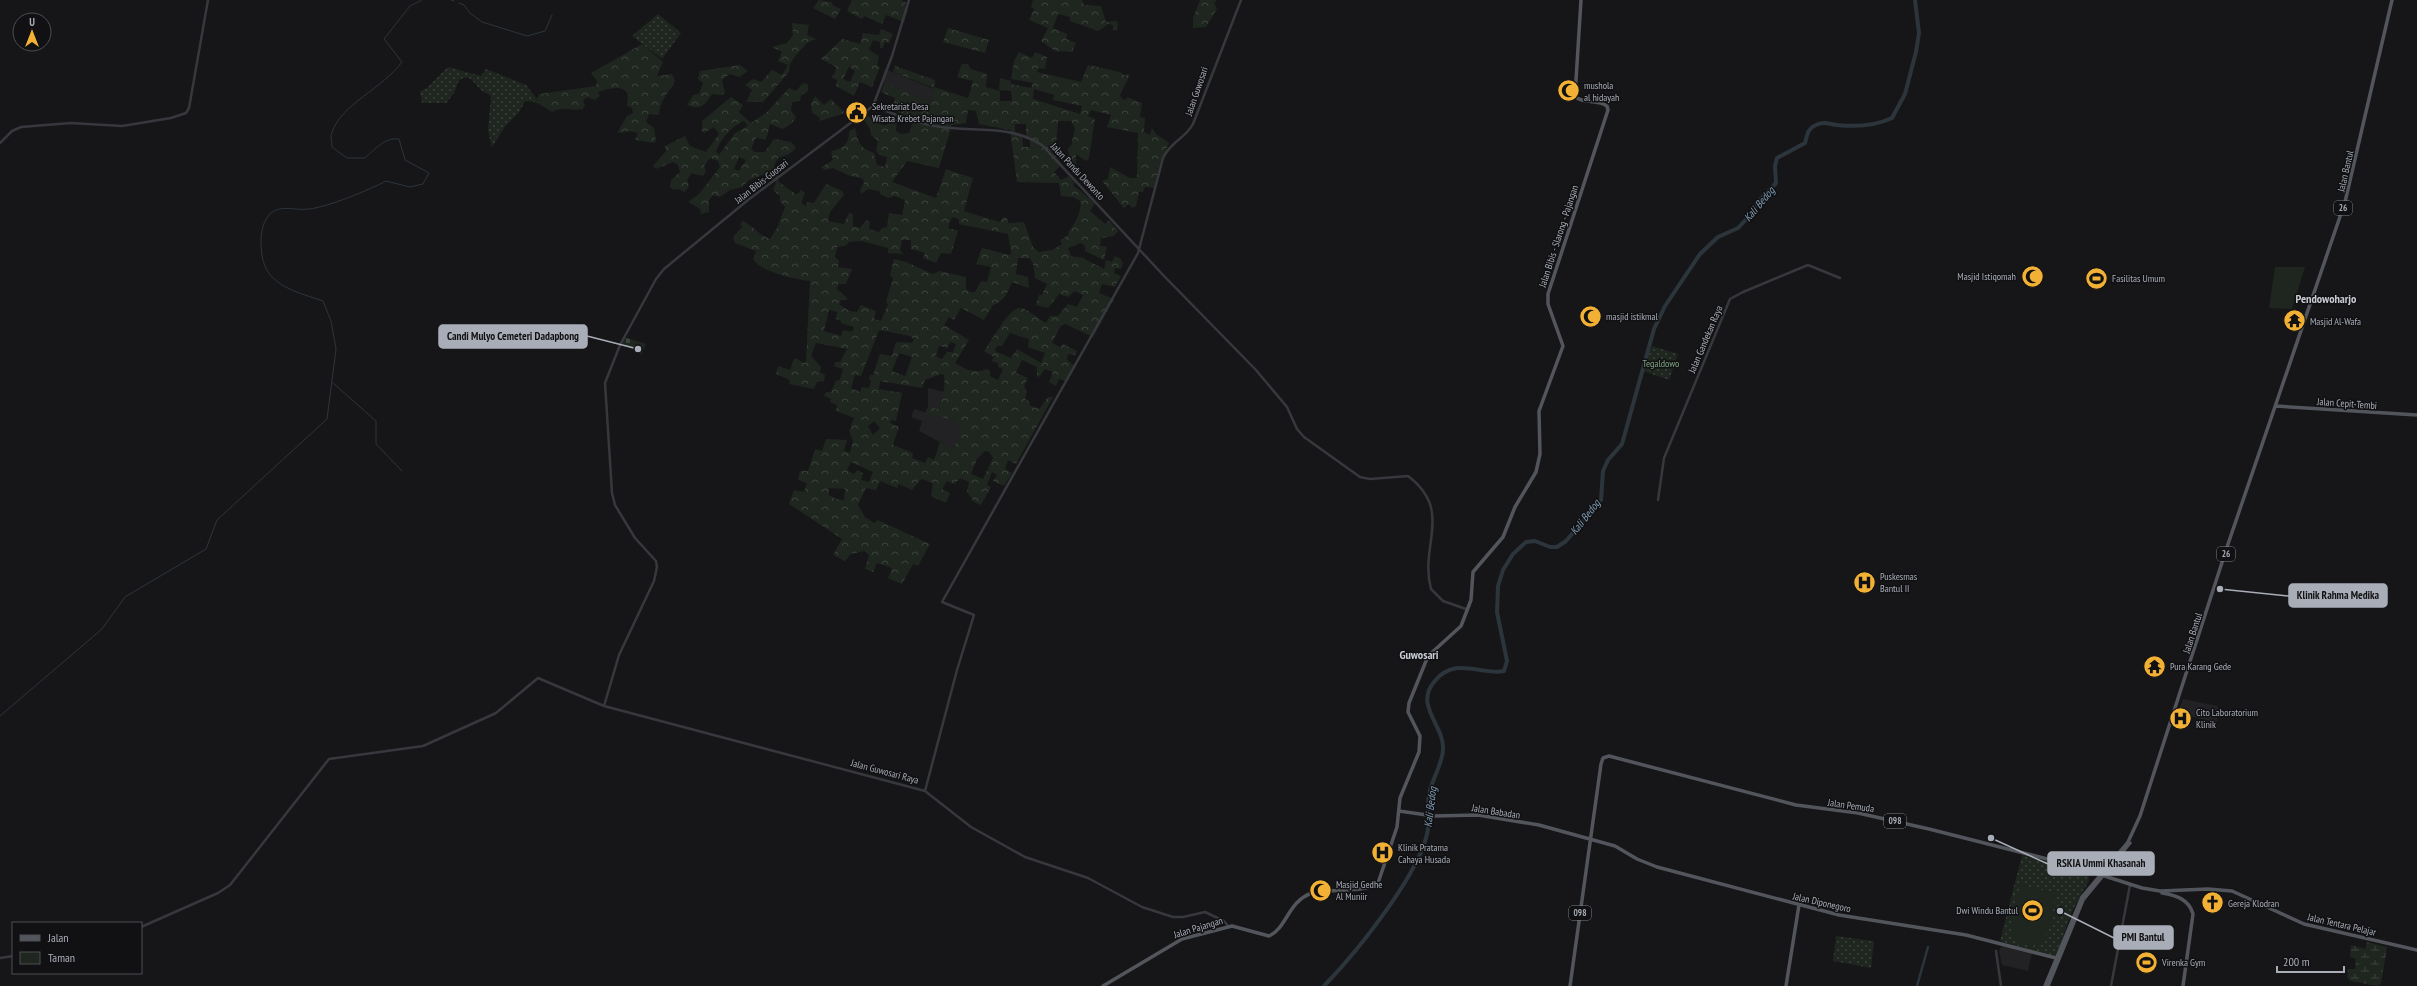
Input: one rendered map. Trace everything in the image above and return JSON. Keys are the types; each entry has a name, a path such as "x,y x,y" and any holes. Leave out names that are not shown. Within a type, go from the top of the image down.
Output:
{"main road":[{"name":"Jalan Bibis - Slarong - Pajangan","path":"1399,811 1400,798 1416,762 1419,747 1419,733 1408,712 1409,703 1428,656 1460,628 1471,598 1473,572 1503,537 1515,506 1536,472 1540,454 1539,411 1563,348 1562,340 1548,304 1548,294 1608,110 1607,106 1602,102 1580,99 1575,96 1581,0"},
{"name":"Jalan Bantul","path":"2102,875 2125,850 2137,829 2248,490 2345,202 2392,0"},
{"path":"2275,410 2283,406 2278,400"},
{"name":"Jalan Cepit-Tembi","path":"2276,406 2417,416"},
{"name":"Jalan Pemuda","path":"1590,839 1601,764 1605,757 1614,757 1688,778 1796,805 1858,813 1903,823 2102,875"},
{"name":"Jalan Babadan","path":"1399,811 1434,816 1487,816 1538,825 1590,839"},
{"name":"Jalan Pajangan","path":"1103,986 1172,944 1228,926 1269,936 1278,931 1292,907 1310,894 1376,886 1396,831 1399,811"},
{"name":"Jalan Diponegoro","path":"1590,839 1616,846 1637,859 1657,867 1799,905 1851,917 1966,935 2056,958"},
{"name":"098","path":"1570,986 1590,839"},
{"path":"2047,986 2056,958 2079,902 2102,875"},
{"path":"2047,986 2081,904 2102,875"},
{"name":"Jalan Tentara Pelajar","path":"2102,875 2130,885 2148,889 2226,890 2244,895 2304,924 2417,950"},
{"path":"2148,889 2180,898 2191,908 2192,920 2183,986"},
{"path":"1786,986 1799,905"}],"street":[{"path":"0,143 12,131 21,127 70,123 117,126 159,121 186,113 189,108 208,0"},
{"path":"873,106 892,56 909,0"},
{"name":"Jalan Guwosari","path":"925,791 957,670 974,615 942,602 1085,350 1139,249 1163,158 1169,146 1186,134 1193,124 1240,0"},
{"name":"Jalan Pandu Dewonto","path":"873,106 935,126 994,128 1033,140 1044,147 1139,249 1256,370 1287,407 1297,429 1304,437 1360,477 1410,477 1428,499 1433,509 1429,554 1431,589 1443,601 1466,609"},
{"name":"Jalan Bibis-Guosari","path":"604,706 619,655 654,581 657,567 656,561 634,538 615,505 612,493 605,383 621,343 661,273 748,200 873,106"},
{"name":"Jalan Gandekan Raya","path":"1658,500 1664,458 1730,299 1743,292 1808,265 1840,278"},
{"name":"Jalan Guwosari Raya","path":"142,927 218,893 230,885 329,759 423,746 496,712 538,678 604,706 925,791 971,827 1026,857 1088,878 1142,907 1173,917 1184,917 1203,912 1224,921 1228,926"},
{"path":"2111,986 2130,885"},
{"path":"1996,951 2001,986"},
{"path":"0,958 12,956"}],"shaded area":[{"path":"885,69 934,89 930,102 881,82"},
{"path":"928,388 944,392 938,409 928,407"},
{"path":"914,409 956,421 959,425 959,436 953,449 919,431 922,421 911,417"},
{"path":"2183,699 2218,706 2217,723 2178,713"},
{"path":"2002,945 2032,953 2028,971 2002,965 1999,951"}],"green space":[{"path":"819,0 831,2 834,6 841,9 835,19 813,8"},
{"path":"852,0 901,0 906,2 905,8 908,9 904,22 886,15 882,24 864,16 862,19 847,11"},
{"path":"1033,0 1082,0 1084,5 1101,6 1106,22 1117,21 1117,30 1113,30 1113,25 1108,24 1099,31 1070,21 1070,17 1058,14 1053,28 1067,34 1066,39 1076,43 1072,52 1055,51 1041,41 1048,28 1029,20 1034,9 1031,7"},
{"path":"1200,0 1217,0 1214,3 1217,9 1206,27 1193,28 1193,18"},
{"path":"658,14 681,33 662,59 632,36"},
{"path":"792,23 809,25 807,35 816,39 807,43 796,55 790,64 789,72 763,102 746,102 752,90 745,85 753,79 761,82 772,70 782,75 788,65 778,61 782,52 772,47 787,43 793,35"},
{"path":"948,28 989,40 985,53 943,42"},
{"path":"881,29 893,34 889,43 885,42 883,48 880,48 880,42 873,40 869,50 879,56 877,66 880,67 872,87 860,82 854,96 836,86 837,80 831,77 835,73 836,67 821,59 842,39 860,44 863,33 879,35","holes":["849,67 855,71 850,82 843,79"]},
{"path":"642,44 663,62 657,76 672,74 675,81 662,101 659,115 649,114 646,122 654,128 656,141 654,143 635,140 638,133 630,131 617,133 627,116 633,113 632,108 627,106 628,94 622,89 614,88 598,92 600,96 595,100 587,97 583,101 585,105 583,109 579,110 560,109 552,112 536,102 539,94 596,86 597,81 591,73"},
{"path":"1019,52 1032,58 1035,52 1047,57 1045,69 1038,68 1037,72 1081,82 1088,65 1120,72 1126,76 1127,74 1130,75 1120,95 1121,98 1126,100 1127,97 1142,103 1140,117 1145,118 1144,132 1150,135 1152,128 1156,134 1169,143 1160,164 1154,188 1145,187 1143,192 1139,192 1136,206 1132,208 1129,204 1124,208 1102,181 1108,179 1110,167 1130,178 1137,178 1138,133 1107,127 1111,115 1091,110 1088,116 1095,119 1089,158 1086,161 1076,154 1076,165 1070,166 1066,165 1070,162 1068,148 1071,146 1075,128 1071,121 1058,121 1056,147 1052,152 1062,164 1054,172 1061,180 1069,176 1075,183 1073,185 1095,203 1090,211 1105,224 1109,220 1118,231 1114,236 1101,238 1100,246 1107,247 1104,260 1085,251 1085,246 1081,243 1068,248 1071,256 1083,258 1104,269 1106,260 1112,262 1115,256 1121,259 1123,263 1121,269 1115,268 1114,273 1121,276 1115,287 1102,284 1099,293 1114,299 1093,337 1065,324 1060,327 1052,343 1060,347 1063,344 1077,351 1075,355 1068,354 1067,360 1074,365 1065,381 1059,379 1056,386 1049,382 1053,372 1045,369 1039,377 1037,376 1037,367 1022,360 1016,373 1028,378 1024,386 1027,391 1025,399 1030,402 1029,405 1039,409 1048,397 1053,397 1016,464 1008,460 1005,469 1012,473 1004,486 993,481 997,475 992,472 987,485 991,487 981,505 974,502 967,492 969,482 960,478 955,484 947,481 942,489 950,493 946,503 931,496 933,483 921,479 912,490 899,484 897,488 880,481 876,490 866,488 858,505 865,517 874,523 878,520 930,544 918,566 913,564 902,584 888,578 892,568 877,563 873,572 865,569 869,555 864,551 851,554 845,561 833,555 842,539 789,504 794,490 804,492 807,483 798,480 800,471 808,471 815,449 822,451 826,439 847,440 844,451 850,453 853,441 849,431 854,418 836,411 837,405 830,402 831,399 824,396 826,392 831,392 836,381 840,380 843,369 834,366 835,362 840,362 847,349 816,343 811,356 821,367 820,372 825,375 824,381 817,382 814,389 789,384 790,380 776,374 778,366 790,370 793,361 796,358 804,363 806,361 810,281 796,279 763,268 753,259 756,251 735,243 733,237 742,227 740,224 743,221 770,239 777,228 785,207 780,201 780,196 773,190 776,183 767,173 749,180 742,187 730,190 720,197 713,195 709,200 709,212 701,214 700,209 688,202 699,194 720,167 718,161 710,158 704,166 706,171 703,176 692,173 687,180 689,186 685,192 678,189 673,190 670,187 671,180 680,172 678,165 673,162 656,169 653,166 666,151 665,146 685,136 690,146 706,152 719,134 714,127 704,133 702,131 702,121 731,97 743,105 739,112 751,123 767,112 789,88 796,91 803,83 808,84 808,91 801,95 800,101 792,102 791,111 796,117 792,123 783,129 770,124 766,140 756,138 751,149 755,152 765,152 774,139 791,142 796,148 792,152 778,158 774,166 780,172 777,174 779,182 797,195 801,190 805,193 801,203 805,206 808,202 814,203 826,184 842,191 844,195 830,212 828,221 844,224 849,213 853,214 853,226 860,228 866,220 870,222 869,229 879,232 882,228 887,227 889,213 902,215 905,200 894,196 889,198 880,194 879,191 868,189 861,194 860,190 864,183 863,179 848,175 833,168 824,170 822,167 833,160 831,151 839,149 845,145 848,139 849,131 855,128 860,144 874,153 877,165 885,167 887,157 879,155 876,150 878,141 871,135 870,129 862,117 866,114 872,119 878,119 882,125 887,125 891,118 897,120 896,131 901,134 909,133 914,119 892,110 895,98 881,92 884,83 930,102 934,88 893,72 895,66 935,80 934,87 968,98 973,81 957,77 962,64 968,64 971,69 987,74 986,87 1000,91 1000,101 1012,101 1011,91 999,90 1000,78 1011,81 1011,84 1031,88 1033,83 1011,79 1014,61","holes":["1034,89 1054,95 1053,100 1082,106 1080,114 1033,99","968,110 976,111 979,124 1010,130 1017,182 1059,183 1061,196 1073,197 1080,201 1081,204 1079,213 1068,232 1069,234 1060,241 1062,244 1052,250 1039,252 1033,247 1024,222 1008,223 1007,218 1004,217 999,222 964,211 973,178 946,169 936,198 892,182 907,161 939,168 952,125 966,123","744,121 748,126 735,133 719,155 716,151 724,137 739,123","1015,124 1026,124 1026,138 1030,140 1030,147 1023,147 1022,134 1015,132","739,157 746,160 739,171 734,169","952,217 959,219 959,224 1008,234 1010,255 982,248 976,264 991,267 987,282 981,281 975,292 970,292 966,289 966,277 939,271 933,274 906,262 894,259 890,275 893,278 886,302 888,304 881,321 874,319 876,311 861,305 857,312 849,311 839,304 841,300 847,300 847,298 837,289 838,284 846,284 852,269 838,267 839,261 835,257 837,247 845,246 849,242 861,241 888,248 888,253 903,254 900,250 902,240 911,240 911,249 925,253 923,258 936,263 941,253 951,254 958,231 948,228","1018,258 1029,258 1033,263 1035,278 1047,284 1042,295 1039,295 1036,305 1048,308 1059,294 1068,297 1075,291 1083,295 1077,307 1068,304 1058,316 1050,316 1046,323 1022,308 1019,308 1010,314 1000,326 984,351 994,357 991,361 998,363 998,367 1003,369 998,380 990,376 990,371 987,369 974,371 963,368 955,363 969,340 944,325 949,317 954,320 961,308 984,320 993,305 1000,302 1005,296 1012,282 1029,288 1028,277 1016,274","829,310 837,312 836,319 841,321 841,323 854,327 852,332 843,330 841,336 824,331","879,330 910,336 914,339 912,343 896,342 892,356 880,354 873,375 870,375 869,379 871,381 869,388 862,387 860,392 851,388 855,375 861,376","1010,333 1029,339 1028,347 1045,353 1041,363 1017,349 1011,358 995,351 997,346 1002,346","950,342 956,344 953,352 947,352 942,359 936,356 939,346 947,348","899,353 912,357 905,376 892,371","941,374 944,375 944,389 938,409 928,407 925,413 956,421 955,423 959,425 959,436 953,449 940,442 934,460 928,457 925,463 912,458 913,453 893,445 899,427 890,423 891,420 896,421 902,393 879,389 880,381 922,388 925,380","874,421 880,428 873,435 868,426","985,451 989,452 993,458 983,479 971,474 977,459","851,462 873,472 869,482 861,480 863,473 857,470 854,474 847,470","829,488 845,489 844,500 836,499 829,495"]},
{"path":"740,65 748,71 739,77 730,74 722,80 725,92 722,95 712,94 705,104 699,107 687,105 693,95 699,94 703,83 698,79 700,71"},
{"path":"448,67 481,76 486,69 526,85 537,99 536,102 525,101 519,112 504,128 492,147 488,131 491,96 481,90 471,79 466,77 459,80 454,93 446,103 422,103 420,91 427,88"},
{"path":"815,96 824,105 831,99 845,113 820,121 819,117 812,113 811,104"},
{"path":"2275,267 2305,267 2292,309 2269,308"},
{"path":"624,337 646,344 641,355 621,343"},
{"name":"Tegaldowo","path":"1652,346 1678,354 1669,380 1643,371"},
{"path":"2022,855 2088,873 2089,881 2072,911 2056,957 2000,941"},
{"name":"Dwi Windu Bantul","path":"2020,884 2056,894 2049,928 2040,942 2034,946 2020,943 2014,938 2011,930 2012,914"},
{"path":"1836,936 1874,941 1871,968 1833,961"},
{"path":"2367,942 2387,947 2381,984 2377,986 2350,981 2347,977 2348,969 2355,969 2356,959 2350,957 2351,945 2365,949"}],"waterway":[{"path":"0,716 102,629 125,597 206,549 217,520 327,419 336,349 331,321 323,301 293,291 276,281 270,274 265,266 262,255 261,239 264,223 270,214 278,209 317,208 348,198 386,181 410,187 423,184 429,173 405,160 399,139 385,142 365,158 347,158 332,147 331,137 337,122 344,113 384,80 402,62 384,39 410,6 422,0"},
{"name":"Kali Bedog","path":"1324,986 1369,934 1385,912 1414,867 1423,847 1428,829 1429,795 1443,750 1440,733 1432,716 1427,699 1434,682 1442,674 1459,668 1495,672 1504,671 1507,661 1497,612 1498,586 1503,570 1513,554 1526,542 1535,541 1550,547 1557,547 1566,541 1601,500 1603,471 1608,460 1622,444 1654,329 1665,306 1700,254 1718,237 1738,228 1753,212 1758,202 1776,183 1775,166 1777,158 1805,143 1807,135 1813,126 1822,123 1851,126 1865,125 1879,123 1892,118 1905,94 1916,52 1919,33 1915,0"},
{"path":"459,3 464,5 470,13 482,22 527,36 545,31 552,15"},
{"path":"333,383 376,421 376,444 402,471"},
{"path":"1917,986 1928,947"}],"place":[{"name":"mushola al hidayah","path":"1569,91"},
{"name":"Sekretariat Desa Wisata Krebet Pajangan","path":"856,112"},
{"name":"Masjid Istiqomah","path":"2032,276"},
{"name":"Fasilitas Umum","path":"2097,278"},
{"name":"masjid istikmal","path":"1591,316"},
{"name":"Masjid Al-Wafa","path":"2295,321"},
{"name":"Candi Mulyo Cemeteri Dadapbong","path":"638,349"},
{"name":"Puskesmas Bantul II","path":"1864,582"},
{"name":"Klinik Rahma Medika","path":"2220,589"},
{"name":"Pura Karang Gede","path":"2154,666"},
{"name":"Cito Laboratorium Klinik","path":"2181,718"},
{"name":"RSKIA Ummi Khasanah","path":"1991,838"},
{"name":"Klinik Pratama Cahaya Husada","path":"1382,853"},
{"name":"Masjid Gedhe Al Muniir","path":"1321,890"},
{"name":"Gereja Klodran","path":"2212,903"},
{"name":"Dwi Windu Bantul","path":"2033,910"},
{"name":"PMI Bantul","path":"2060,911"},
{"name":"Virenka Gym","path":"2147,962"}],"district":[{"name":"Pendowoharjo","path":"2326,299"},
{"name":"Guwosari","path":"1419,655"}]}
